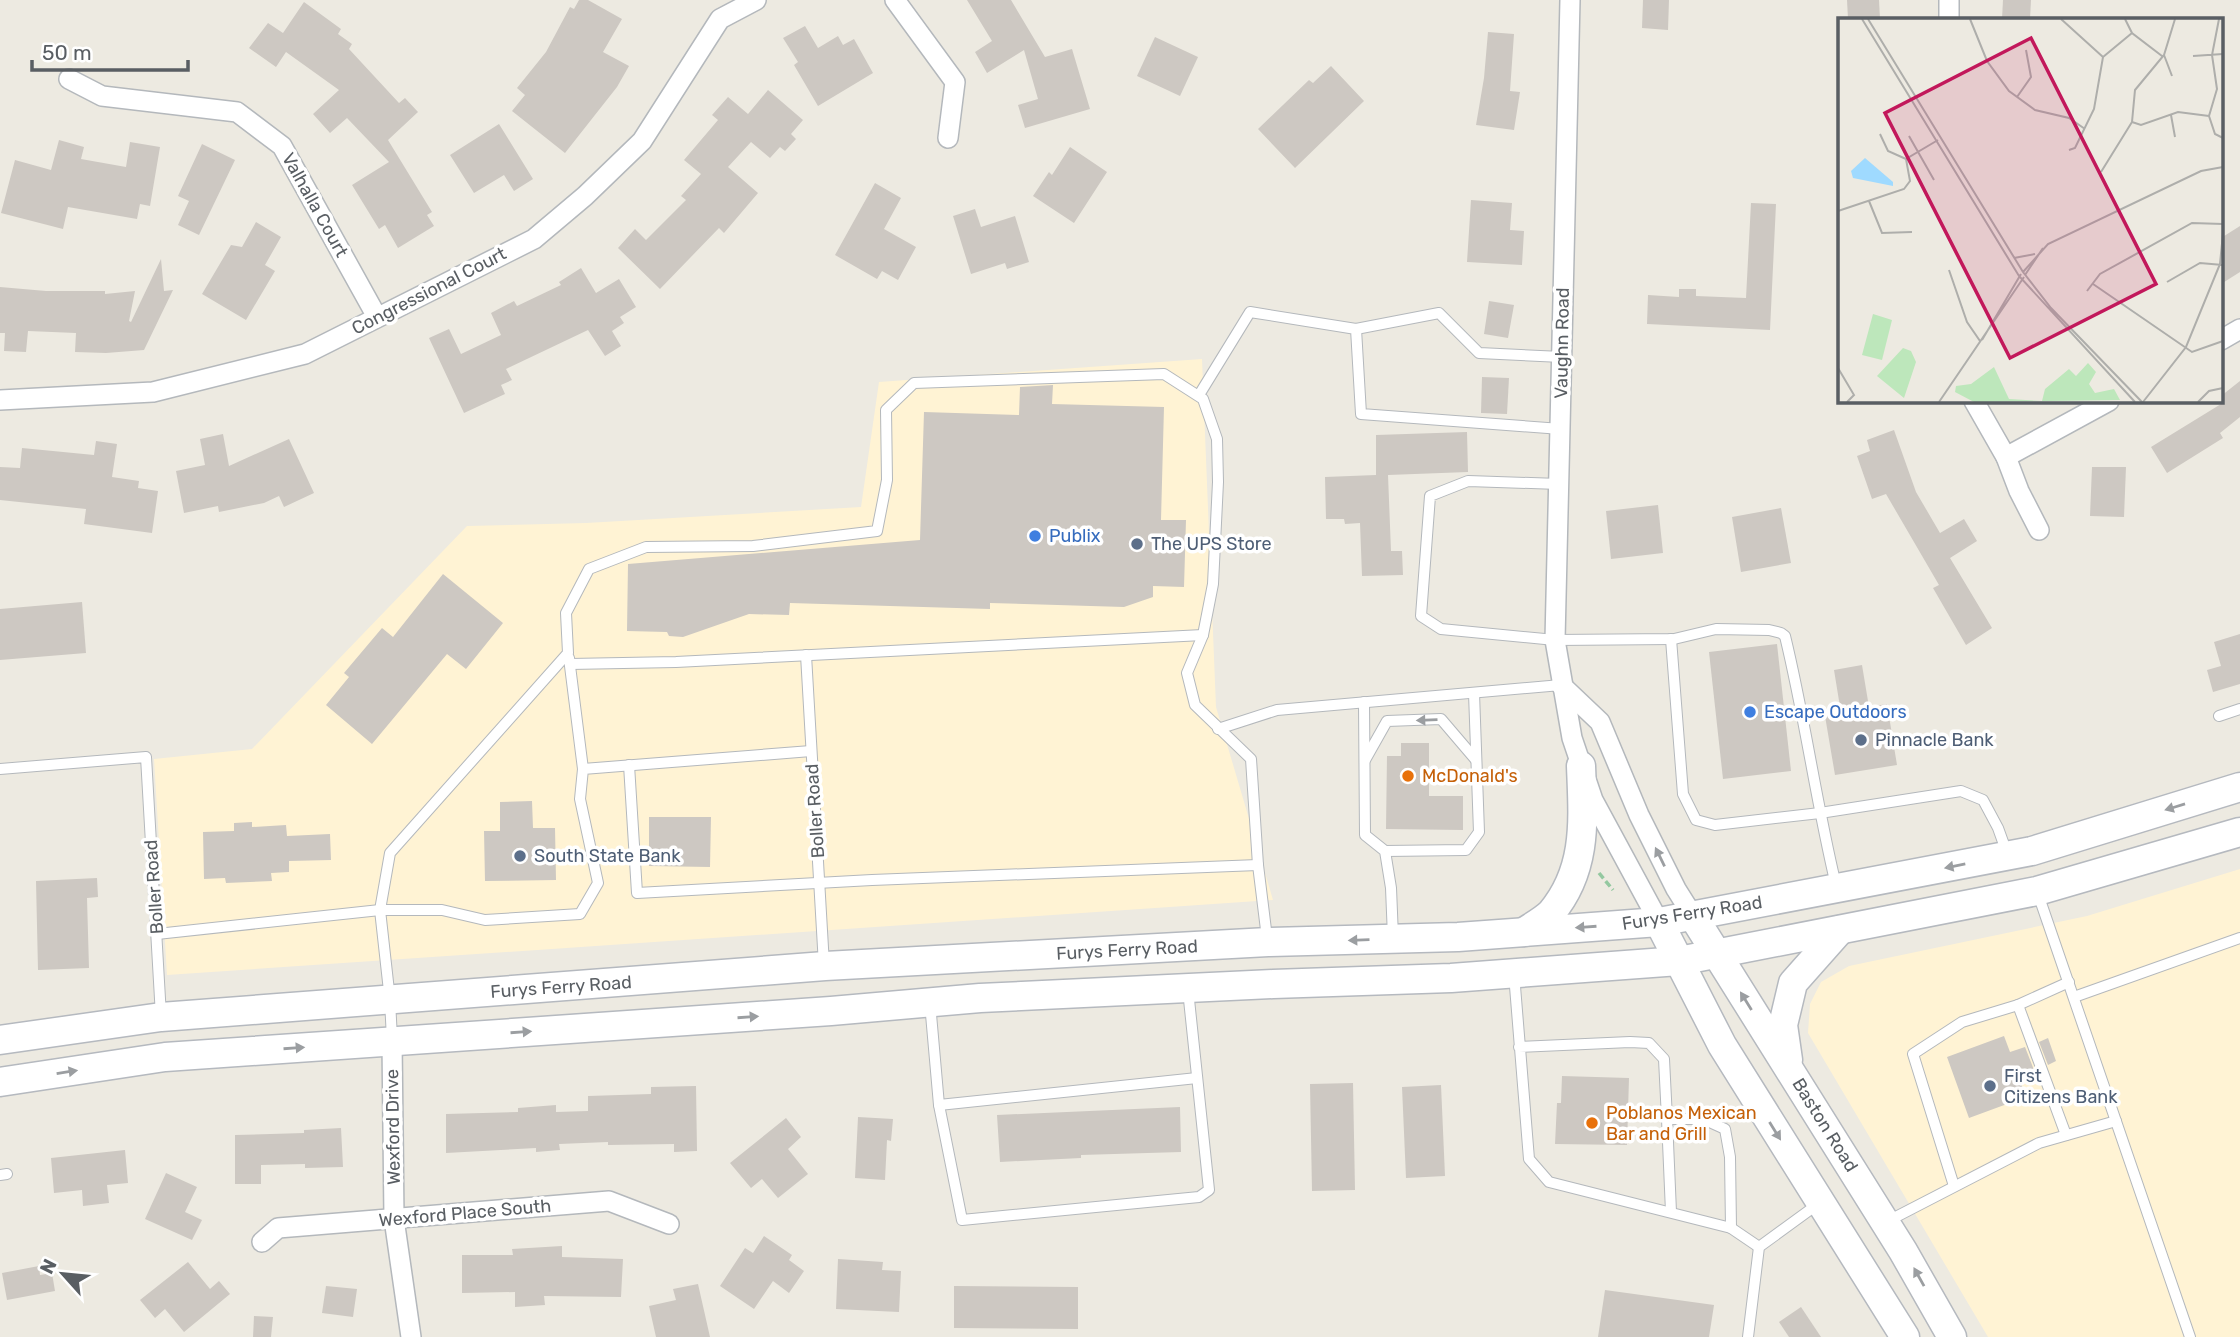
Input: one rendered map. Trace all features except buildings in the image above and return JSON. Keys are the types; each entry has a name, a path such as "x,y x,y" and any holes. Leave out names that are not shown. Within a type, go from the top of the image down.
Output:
{"main road":[{"path":"1524,932 1550,915 1572,883 1583,836 1581,766"},
{"name":"Furys Ferry Road","path":"0,1040 162,1017 825,967 1268,942 1458,937 1659,922 2032,851 2240,788"},
{"path":"0,1082 165,1057 930,1002 1451,978 1679,961 2037,891 2240,832"},
{"name":"Baston Road","path":"1693,916 1885,1222 1952,1337"},
{"path":"1659,922 1722,1045 1905,1337"},
{"path":"1789,1070 1783,1025 1793,983 1840,930"}],"street":[{"name":"Congressional Court","path":"0,400 153,392 305,354 534,239 585,196 642,141 720,19 756,0"},
{"path":"895,0 956,82 948,138"},
{"name":"Vaughn Road","path":"1570,0 1555,640 1572,738 1592,800 1659,922"},
{"path":"1949,0 1950,18"},
{"name":"Valhalla Court","path":"69,79 102,96 237,112 282,146 377,317"},
{"path":"2222,339 2240,329"},
{"path":"1976,402 2006,457 2019,491 2039,530"},
{"path":"2006,457 2107,402"},
{"path":"1561,685 1600,722 1639,815 1676,889 1693,916"},
{"name":"Wexford Drive","path":"392,1041 394,1219 411,1337"},
{"name":"Wexford Place South","path":"262,1242 278,1228 608,1201 669,1224"}],"lane":[{"path":"1199,395 1250,312 1356,329 1439,313 1479,353 1562,357"},
{"path":"1356,329 1361,414 1561,429"},
{"path":"157,934 380,910 442,910 485,920 580,914 598,883 580,799 583,769 568,653 566,613 589,569 646,547 753,546 877,531 887,480 886,410 914,383 1164,374 1203,399 1217,439 1218,482 1213,584 1203,635 1187,673 1195,705 1251,759 1258,865 1268,942"},
{"path":"1559,484 1468,481 1430,496 1421,616 1441,629 1555,640 1671,639 1716,629 1769,630 1781,633 1785,636 1819,813 1837,888"},
{"path":"570,664 1203,635"},
{"path":"1671,639 1683,794 1696,820 1715,825 1819,813 1961,790 1983,800 1998,828 2008,856"},
{"path":"392,1041 380,910 390,853 568,653"},
{"name":"Boller Road","path":"806,655 825,967"},
{"path":"1218,729 1277,710 1561,685"},
{"path":"1364,702 1365,835 1385,851 1466,850 1479,832 1474,693"},
{"path":"2220,716 2240,709"},
{"path":"1364,760 1387,721 1441,719 1476,761"},
{"path":"583,769 811,751"},
{"name":"Boller Road","path":"0,769 145,757 162,1017"},
{"path":"629,765 638,893 820,882 1258,865"},
{"path":"1385,851 1391,887 1393,939"},
{"path":"2037,891 2190,1337"},
{"path":"2074,997 2240,938"},
{"path":"1514,974 1529,1159 1549,1182 1731,1227 1759,1247"},
{"path":"1954,1186 1913,1054 1962,1022 2018,1005 2069,982"},
{"path":"930,1002 939,1105 962,1220 1199,1197 1209,1190 1188,989"},
{"path":"2018,1005 2066,1135"},
{"path":"1519,1047 1649,1043 1664,1059 1671,1212"},
{"path":"939,1105 1197,1078"},
{"path":"1667,1119 1703,1119 1725,1129 1730,1157 1731,1227"},
{"path":"1885,1222 2039,1143 2116,1121"},
{"path":"1748,1337 1759,1247 1820,1203"}],"path":[{"path":"1592,867 1604,877 1613,890"}],"shaded area":[{"path":"1202,359 1216,707 1273,900 167,975 154,759 252,749 467,526 586,523 861,507 879,382"},
{"path":"2240,869 2240,1337 1988,1337 1808,1033 1810,1004 1821,982 1849,966 2087,916"}],"place":[{"name":"Publix","path":"1035,536"},
{"name":"The UPS Store","path":"1137,544"},
{"name":"Escape Outdoors","path":"1750,712"},
{"name":"Pinnacle Bank","path":"1861,740"},
{"name":"McDonald's","path":"1408,776"},
{"name":"South State Bank","path":"520,856"},
{"name":"First Citizens Bank","path":"1990,1086"},
{"name":"Poblanos Mexican Bar and Grill","path":"1592,1123"}]}
